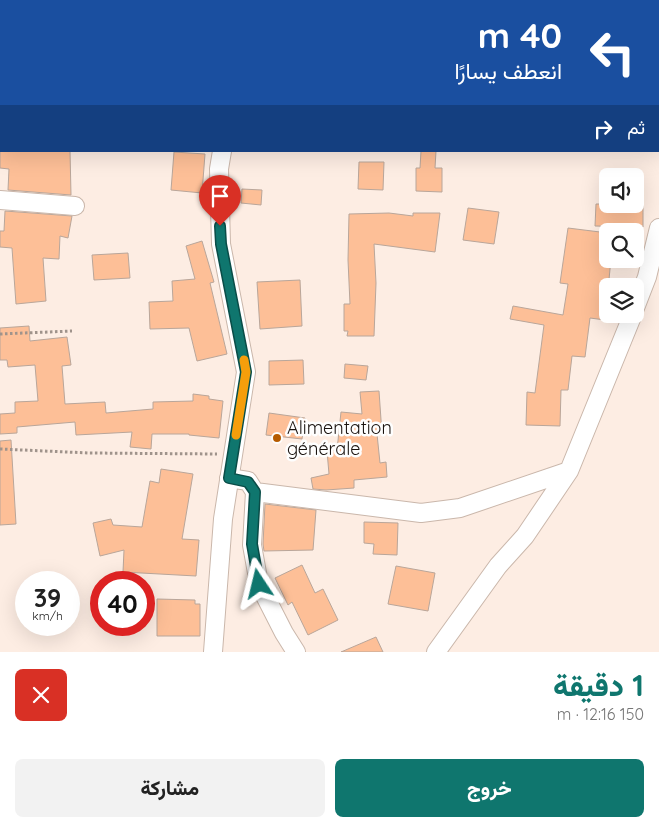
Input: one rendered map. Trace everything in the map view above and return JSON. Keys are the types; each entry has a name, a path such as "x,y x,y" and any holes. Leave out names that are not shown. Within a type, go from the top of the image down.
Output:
{"street":[{"path":"213,652 223,519 246,372 221,244 219,169 222,152"},
{"path":"0,200 76,206"},
{"path":"644,285 659,228"},
{"path":"436,652 498,566 525,536 570,471 629,323"},
{"path":"255,492 421,513 460,508 570,471"},
{"path":"229,478 248,482 255,492 252,544 259,584 296,652"}],"path":[{"path":"0,334 72,331"},
{"path":"0,449 89,453 233,454"}],"building":[{"path":"0,152 70,152 71,195 8,190 9,169 0,168"},
{"path":"174,152 205,154 202,193 171,190"},
{"path":"421,152 436,152 435,168 442,168 442,192 416,191 416,168 420,168"},
{"path":"359,162 384,162 383,190 358,189"},
{"path":"242,189 262,190 261,205 241,203"},
{"path":"596,204 599,204 599,213 643,213 643,223 599,223 599,226 595,226"},
{"path":"468,208 499,212 494,244 463,240"},
{"path":"5,211 72,216 68,238 60,236 59,259 43,258 46,301 16,304 12,248 0,247 0,231 4,231"},
{"path":"389,213 413,216 413,213 440,213 435,252 374,244 376,283 374,336 347,336 348,331 344,331 344,304 350,304 348,260 349,214"},
{"path":"568,228 599,232 599,268 610,268 609,278 599,278 599,319 590,318 585,357 572,356 568,390 561,390 560,426 526,425 527,392 535,393 544,325 510,319 513,306 563,315 568,284 560,283"},
{"path":"202,241 214,282 210,283 227,354 197,361 189,328 150,329 149,302 173,301 172,281 195,279 186,246"},
{"path":"128,253 130,278 94,280 92,255"},
{"path":"300,280 302,326 260,329 257,282"},
{"path":"29,326 30,341 67,337 71,365 62,366 65,404 105,402 106,413 153,409 153,402 193,401 193,394 209,396 209,399 223,401 219,438 189,434 152,434 151,449 130,447 132,432 76,435 75,422 17,427 17,433 0,434 0,414 15,413 15,402 38,401 35,365 8,367 7,360 0,360 0,328"},
{"path":"303,360 304,384 269,385 269,361"},
{"path":"345,364 368,366 366,380 344,378"},
{"path":"379,391 382,434 377,434 380,463 386,462 387,477 354,480 354,488 313,489 311,478 329,474 327,451 337,450 341,412 362,414 360,392"},
{"path":"269,413 305,418 302,439 266,435"},
{"path":"11,440 16,524 0,525 0,441"},
{"path":"161,469 193,474 182,539 199,540 196,576 155,574 155,571 123,571 124,550 100,556 93,523 111,519 113,525 142,527 150,481 159,483"},
{"path":"265,504 316,510 313,550 264,551"},
{"path":"364,522 398,523 397,555 373,554 374,544 364,543"},
{"path":"302,565 315,593 323,589 338,620 308,635 292,602 288,605 275,578"},
{"path":"396,566 435,573 428,611 388,604"},
{"path":"157,599 195,600 195,604 200,604 200,636 157,636"},
{"path":"376,637 383,652 341,652"}],"slow traffic":[{"path":"236,435 246,372 244,360"}],"place":[{"name":"Alimentation générale","path":"277,438"}],"route":[{"path":"220,226 221,244 246,372 229,478 248,482 255,492 252,544 259,584"}]}
